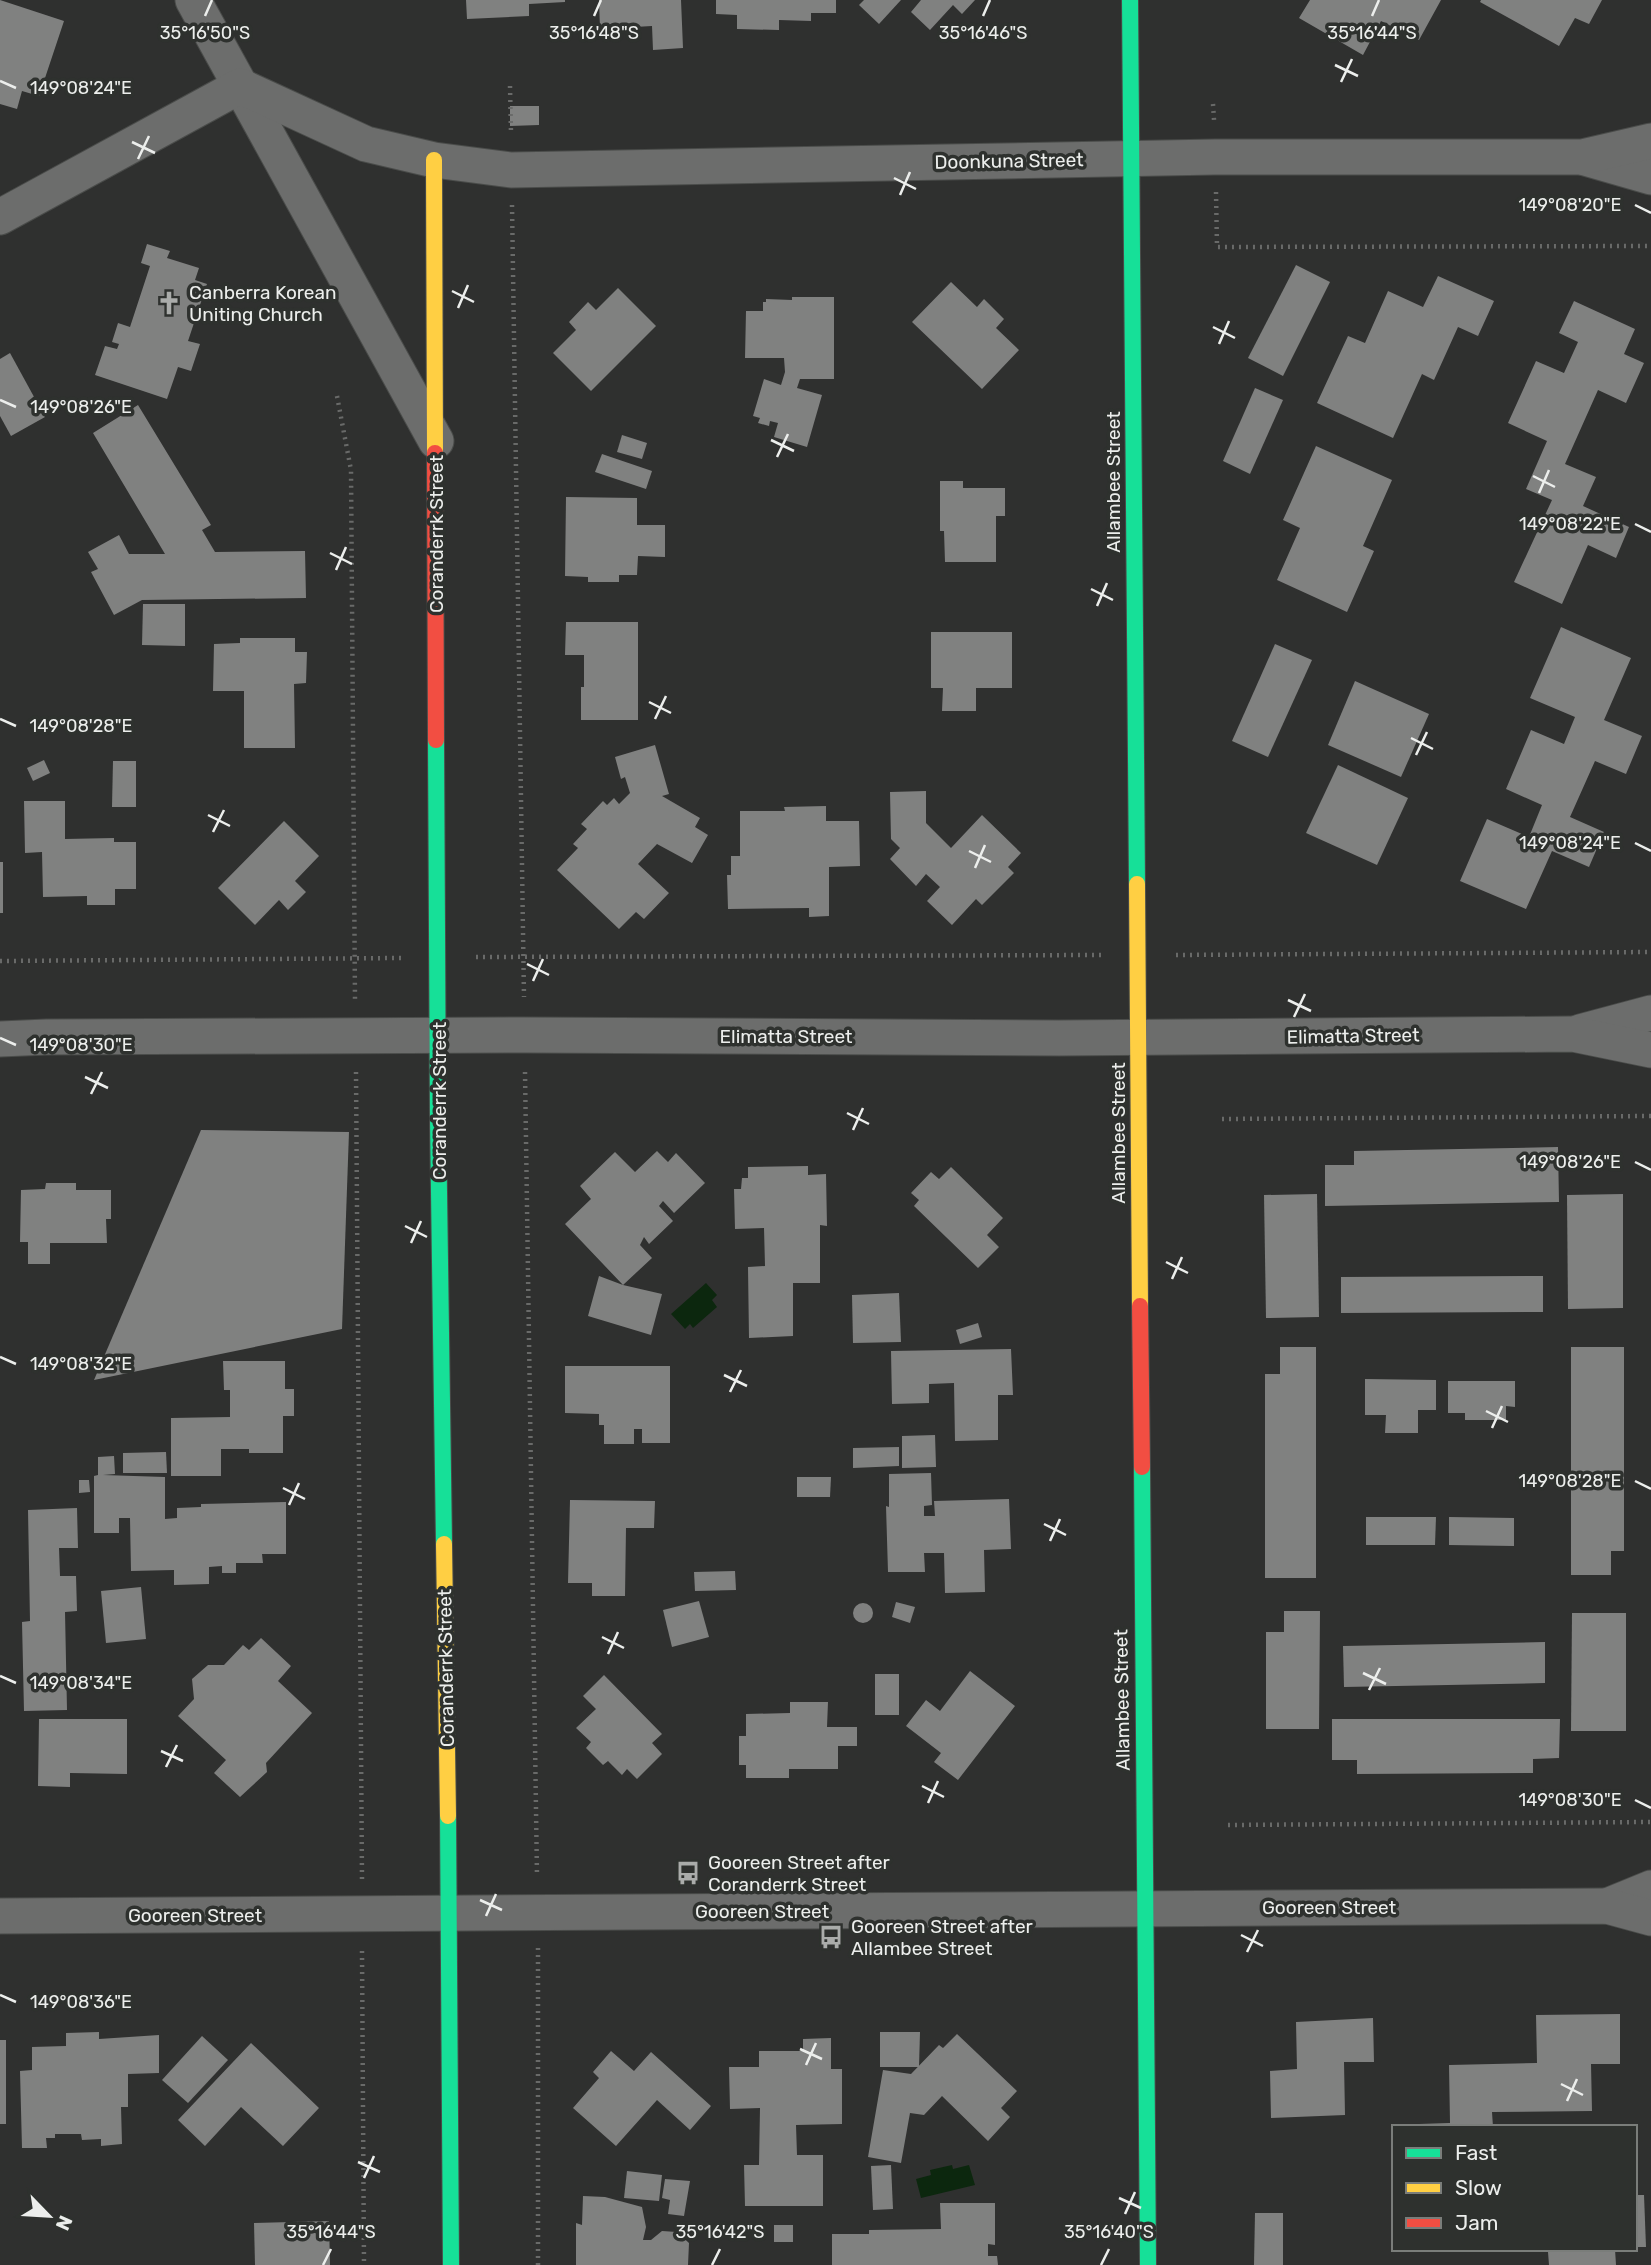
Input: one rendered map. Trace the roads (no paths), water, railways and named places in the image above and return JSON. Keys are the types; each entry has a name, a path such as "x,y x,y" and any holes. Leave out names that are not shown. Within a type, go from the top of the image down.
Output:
{"street":[{"name":"Coranderrk Street","path":"193,0 436,441 438,1035 451,2265"},
{"name":"Allambee Street","path":"1130,0 1147,2265"},
{"name":"Doonkuna Street","path":"240,86 366,144 434,160 511,170 1132,159 1582,157 1651,141"},
{"path":"0,217 240,86"},
{"name":"Doonkuna Street","path":"1582,157 1651,177"},
{"path":"434,160 436,441"},
{"name":"Elimatta Street","path":"1573,1034 1651,1013"},
{"name":"Elimatta Street","path":"0,1039 438,1035 1138,1037 1573,1034 1651,1051"},
{"name":"Gooreen Street","path":"1607,1906 1651,1888"},
{"name":"Gooreen Street","path":"0,1916 1607,1906 1651,1918"}],"place":[{"name":"Canberra Korean Uniting Church","path":"169,303"},
{"name":"Gooreen Street after Coranderrk Street","path":"688,1873"},
{"name":"Gooreen Street after Allambee Street","path":"831,1937"}]}
